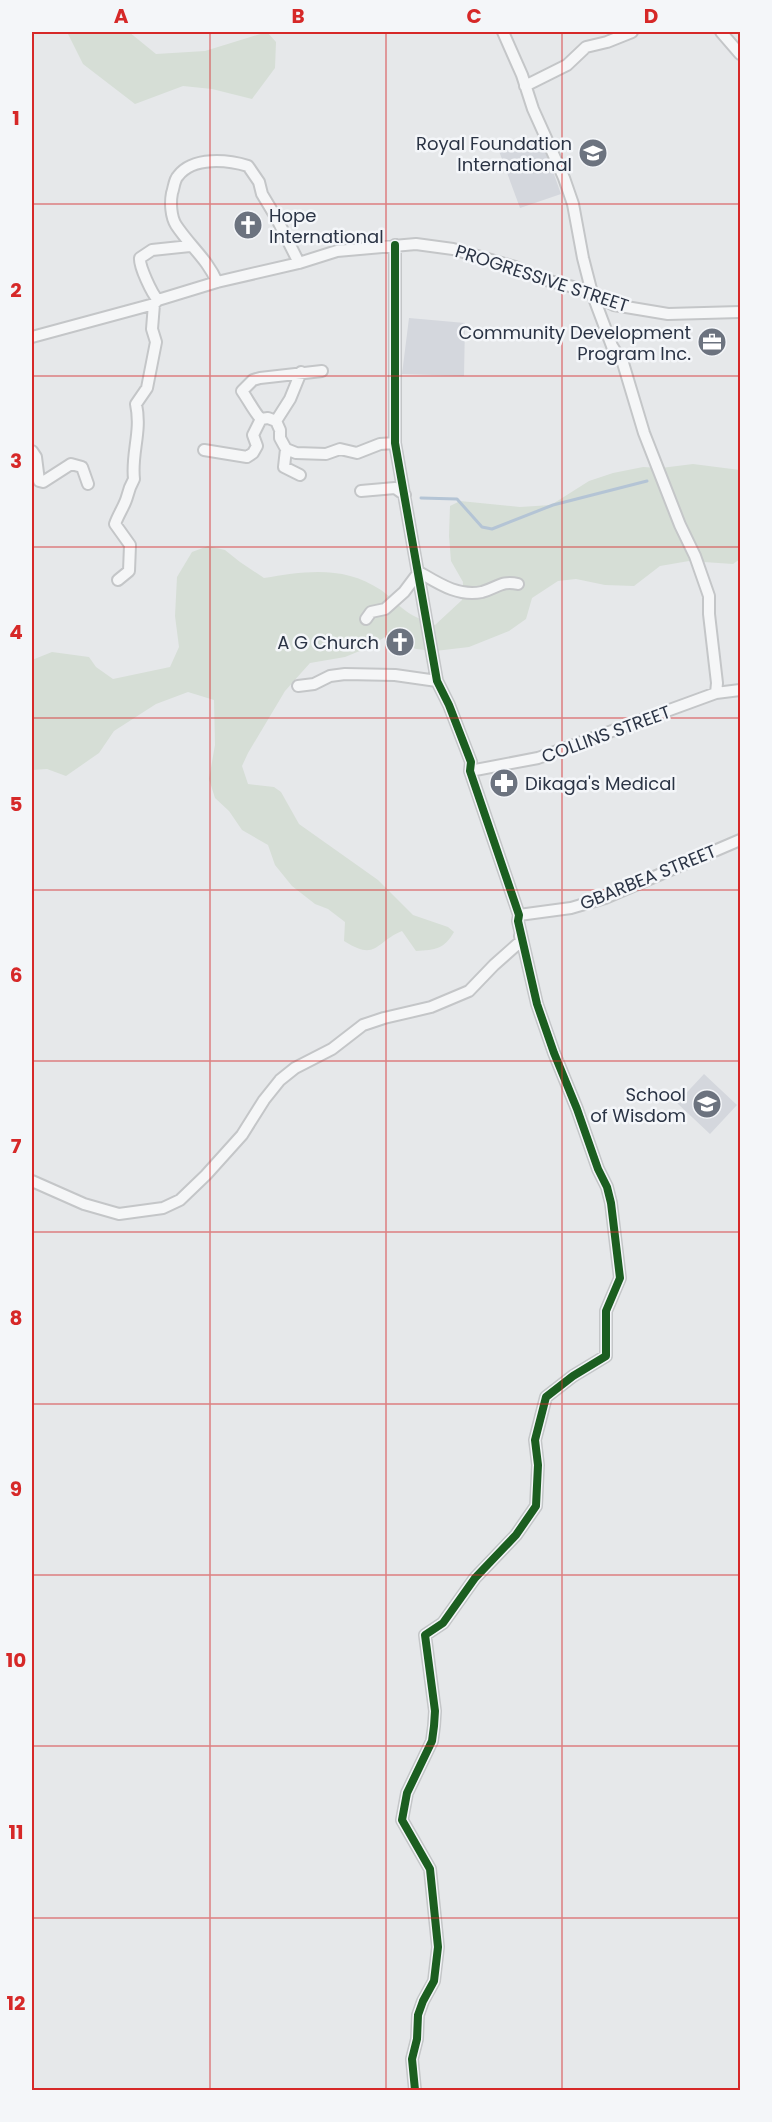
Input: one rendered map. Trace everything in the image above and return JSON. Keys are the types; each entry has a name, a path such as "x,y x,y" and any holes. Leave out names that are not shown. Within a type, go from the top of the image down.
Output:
{"street":[{"path":"503,32 533,110 564,178 573,204 592,293 612,346 623,363 644,433 680,525 695,556 709,596 716,693"},
{"path":"525,86 567,65 586,47 632,32"},
{"path":"721,32 741,54"},
{"path":"217,282 213,272 174,224 170,201 176,178 184,169 194,165 231,161 248,165 259,182 262,194 298,263"},
{"name":"PROGRESSIVE STREET","path":"32,337 217,282 298,263 337,251 416,244 453,249 515,267 538,278 592,293 614,305 668,314 741,312"},
{"path":"394,245 395,443 400,482 405,496 437,681 471,762 470,771 518,918 537,1004 550,1043 598,1169 608,1187 620,1278 606,1311 606,1356 573,1376 546,1397 536,1440 538,1466 536,1506 516,1535 475,1578 443,1623 425,1635 435,1711 434,1726 432,1741 407,1793 402,1820 430,1869 438,1947 435,1981 418,2014 417,2040 412,2059 415,2091"},
{"path":"118,580 129,571 130,545 115,524 127,497 127,489 134,479 132,466 139,433 136,404 147,388 156,342 152,329 156,302 150,284 139,266 140,258 152,250 190,246"},
{"path":"300,475 284,467 286,449 280,438 280,430 276,421 256,416 254,407 242,391 253,380 322,371"},
{"path":"276,421 290,399 302,372"},
{"path":"204,450 247,457 257,446 253,435 261,419"},
{"path":"286,449 296,453 310,454 326,454 340,449 357,453 380,444 395,443"},
{"path":"32,451 36,457 39,481 43,482 71,464 82,467 88,484"},
{"path":"361,491 395,488 405,496"},
{"path":"419,572 449,590 479,593 508,581 518,584"},
{"path":"366,619 371,612 385,609 404,592 419,572"},
{"path":"298,686 314,684 330,676 345,674 395,675 437,681"},
{"name":"COLLINS STREET","path":"470,771 538,758 645,721 716,693 741,690"},
{"name":"GBARBEA STREET","path":"518,918 571,908 605,898 741,840"},
{"path":"32,1181 84,1204 119,1214 163,1208 180,1200 242,1135 280,1080 295,1068 332,1049 363,1025 431,1007 469,991 521,941 518,918"}],"shaded area":[{"path":"67,32 129,32 156,54 205,51 267,32 276,42 275,68 252,99 212,89 183,86 135,104 83,64"},
{"path":"541,138 561,194 520,208 499,151"},
{"path":"409,318 465,323 464,376 402,374"},
{"path":"693,464 740,470 740,559 733,564 689,561 660,566 634,586 605,585 576,579 558,581 532,598 526,619 509,631 469,647 435,651 416,649 385,637 345,657 310,663 285,691 248,753 242,766 248,784 274,787 281,792 299,824 378,880 413,915 448,927 454,932 439,948 416,951 402,931 370,950 355,947 344,941 345,922 328,909 315,904 292,886 275,865 268,845 242,830 229,811 215,798 209,779 215,745 214,700 188,692 156,704 114,731 99,753 66,776 47,769 32,770 32,660 52,652 89,657 96,667 113,679 170,667 179,647 175,616 177,577 192,552 208,546 225,550 264,578 309,572 339,573 353,577 381,590 412,615 435,625 462,600 463,582 451,561 450,506 460,501 520,507 551,505 589,481 613,473 643,467 661,468"},
{"name":"School of Wisdom","path":"704,1074 737,1105 710,1134 677,1103"}],"waterway":[{"path":"421,498 457,499 482,527 492,529 553,505 647,481"}],"cycle path":[{"path":"395,245 395,443 437,681 471,762 470,771 519,915 518,921 537,1004 598,1169 607,1187 620,1278 606,1311 606,1356 573,1376 546,1397 535,1440 538,1465 536,1506 516,1535 475,1578 443,1623 425,1635 435,1711 434,1726 432,1741 407,1793 402,1820 430,1869 438,1947 434,1981 418,2015 417,2039 412,2059 415,2090"}],"place":[{"name":"Royal Foundation International","path":"593,153"},
{"name":"Hope International","path":"248,225"},
{"name":"Community Development Program Inc.","path":"712,342"},
{"name":"A G Church","path":"400,642"},
{"name":"Dikaga's Medical","path":"504,783"},
{"name":"School of Wisdom","path":"707,1104"}]}
